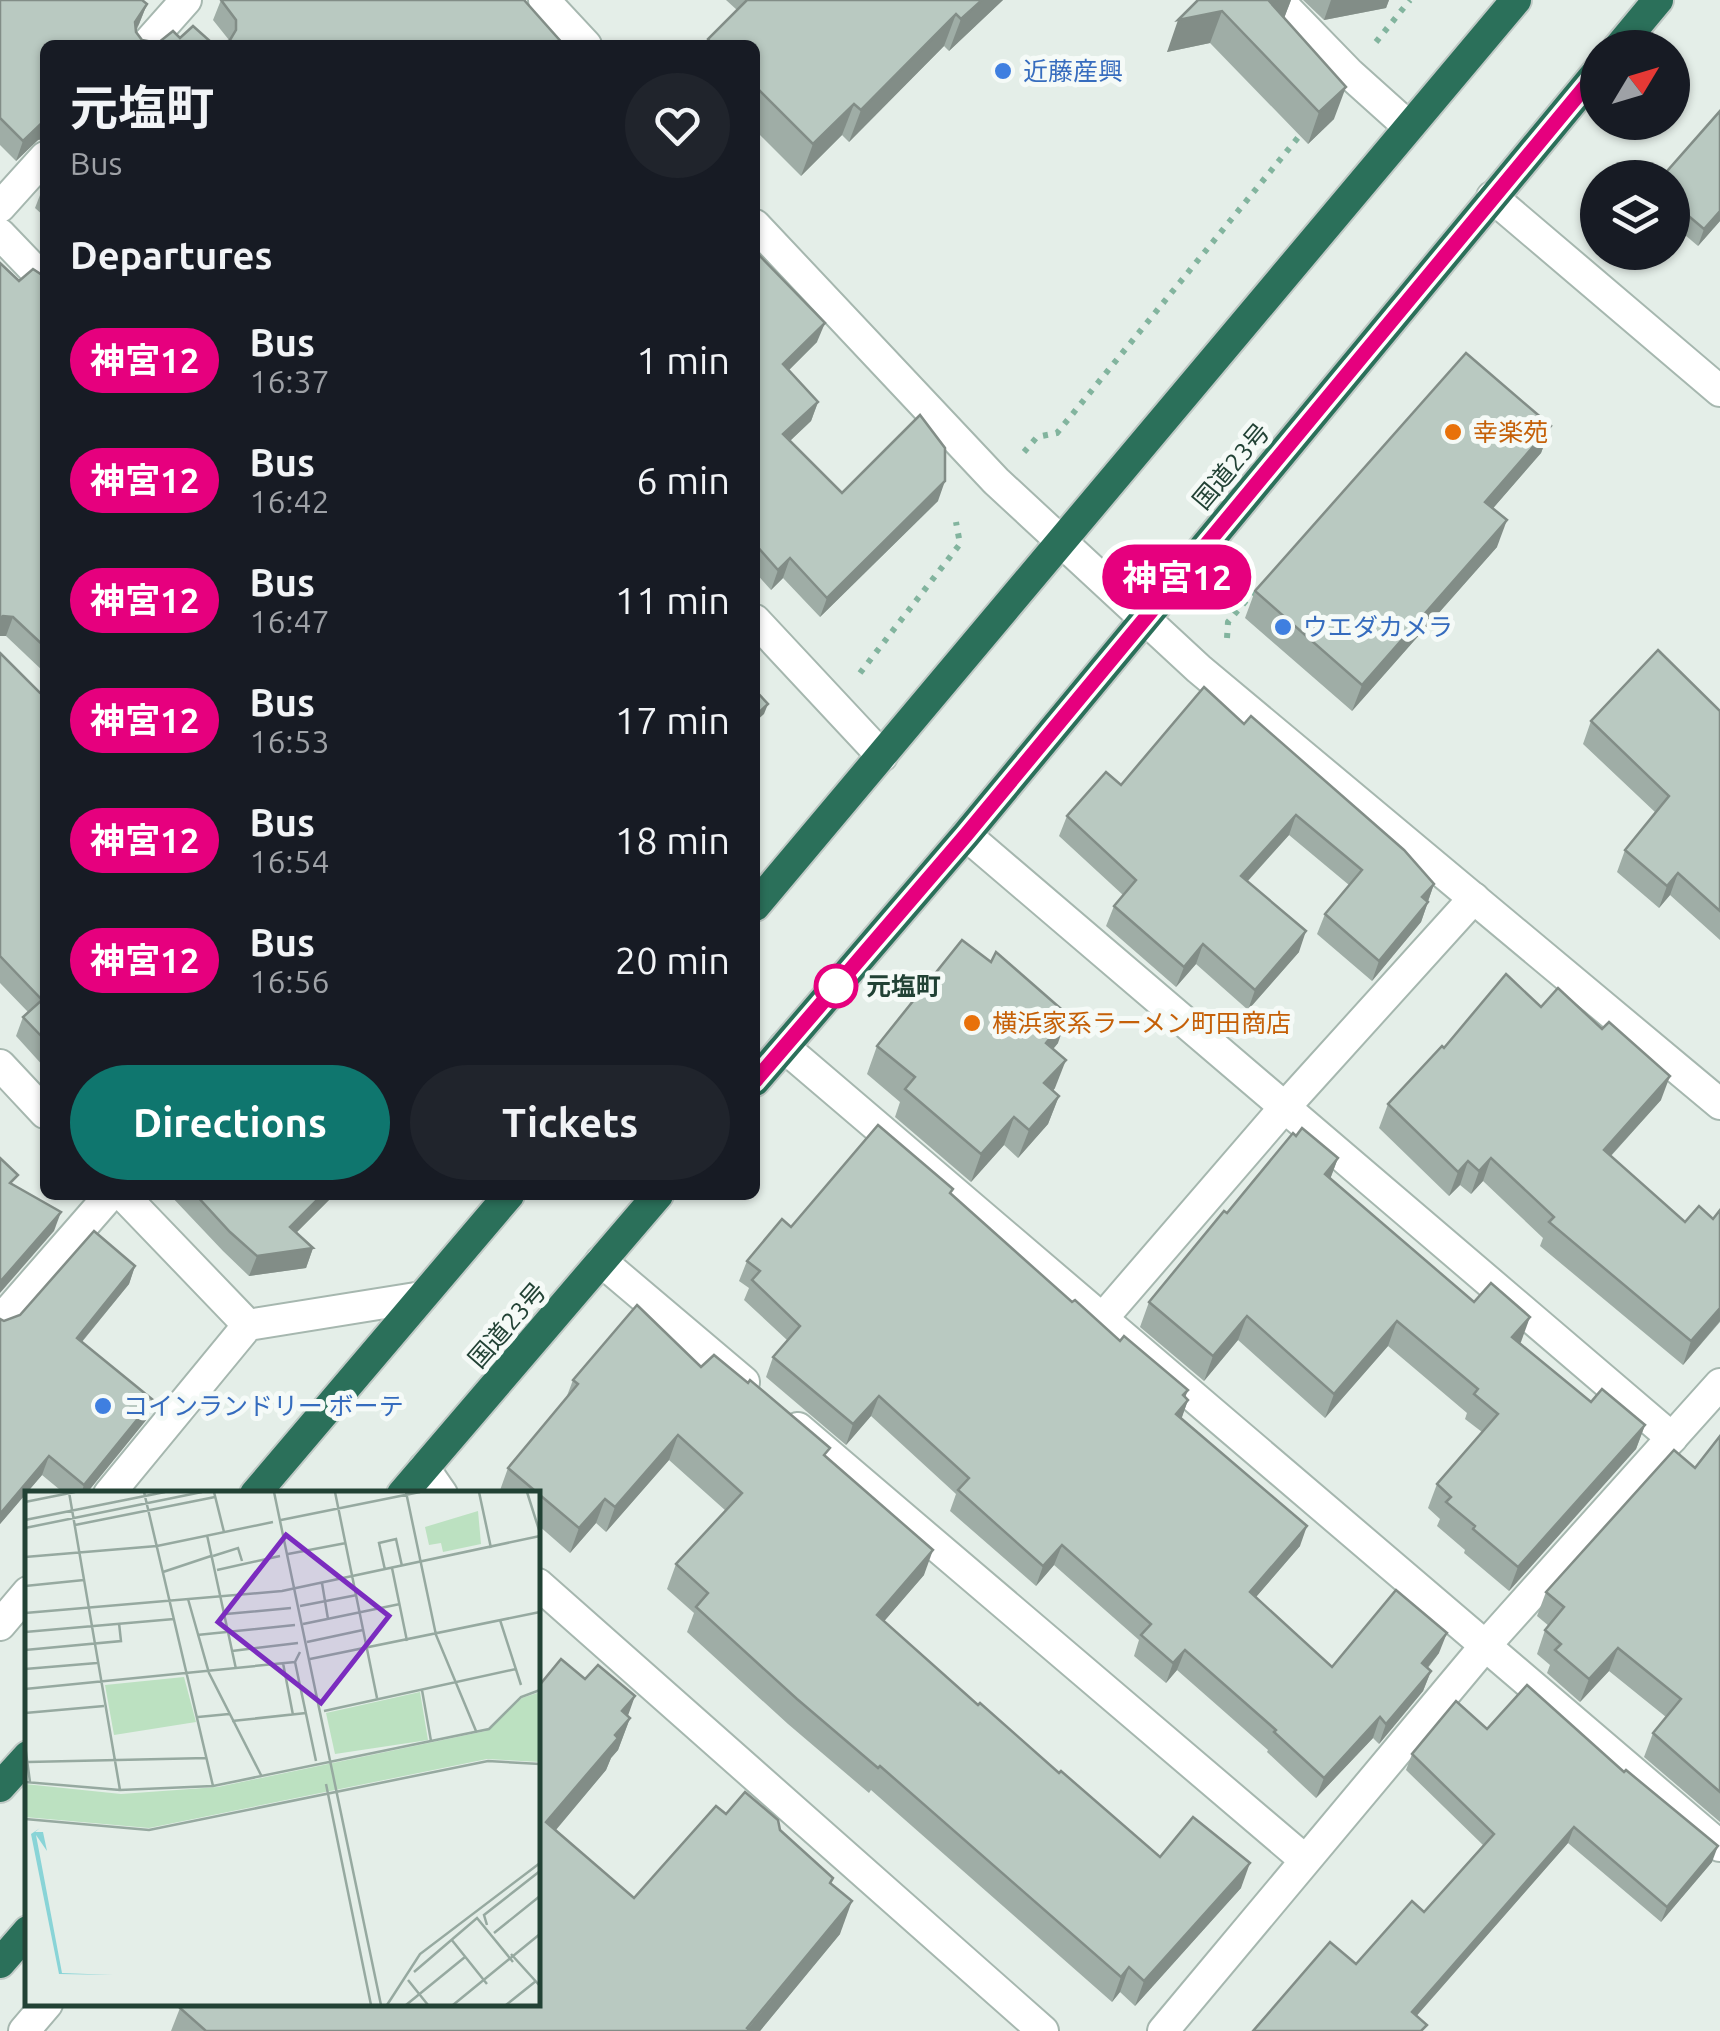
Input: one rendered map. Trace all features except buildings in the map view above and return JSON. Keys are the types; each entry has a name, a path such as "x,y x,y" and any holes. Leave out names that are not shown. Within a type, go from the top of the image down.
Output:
{"highway":[{"path":"760,900 1516,0"},
{"path":"1633,30 1658,0"},
{"name":"国道23号","path":"760,1075 966,835 1580,93"},
{"path":"257,1491 505,1200"},
{"name":"国道23号","path":"405,1491 654,1200"},
{"path":"0,1787 25,1759"},
{"path":"0,1963 25,1934"}],"street":[{"path":"544,0 581,40"},
{"path":"1278,0 1409,128"},
{"path":"150,40 182,5 200,33"},
{"path":"0,207 40,163"},
{"path":"1492,197 1720,392"},
{"path":"760,229 996,481 1199,669 1720,1104"},
{"path":"0,234 40,276"},
{"path":"760,625 882,756"},
{"path":"966,835 1672,1438"},
{"path":"1102,1319 1284,1108 1474,898"},
{"path":"784,1047 1720,1846"},
{"path":"0,1065 40,1107"},
{"path":"0,1321 106,1200"},
{"path":"128,1200 248,1325"},
{"path":"602,1260 1305,1860"},
{"path":"110,1491 248,1325 422,1298"},
{"path":"1163,2031 1484,1646 1720,1384"},
{"path":"424,1468 440,1491"},
{"path":"540,1586 1043,2031"},
{"path":"0,1625 25,1596"},
{"path":"24,2031 45,2006"}],"path":[{"path":"1024,452 1037,437 1057,432 1410,0"},
{"path":"834,705 960,544 956,522"},
{"path":"1228,622 1254,590"}],"bus line":[{"name":"神宮12","path":"760,1075 966,835 1580,92"}],"place":[{"name":"近藤産興","path":"1003,71"},
{"name":"幸楽苑","path":"1453,432"},
{"name":"ウエダカメラ","path":"1283,627"},
{"name":"元塩町","path":"836,986"},
{"name":"横浜家系ラーメン町田商店","path":"972,1023"},
{"name":"コインランドリー ボーテ","path":"103,1406"}]}
